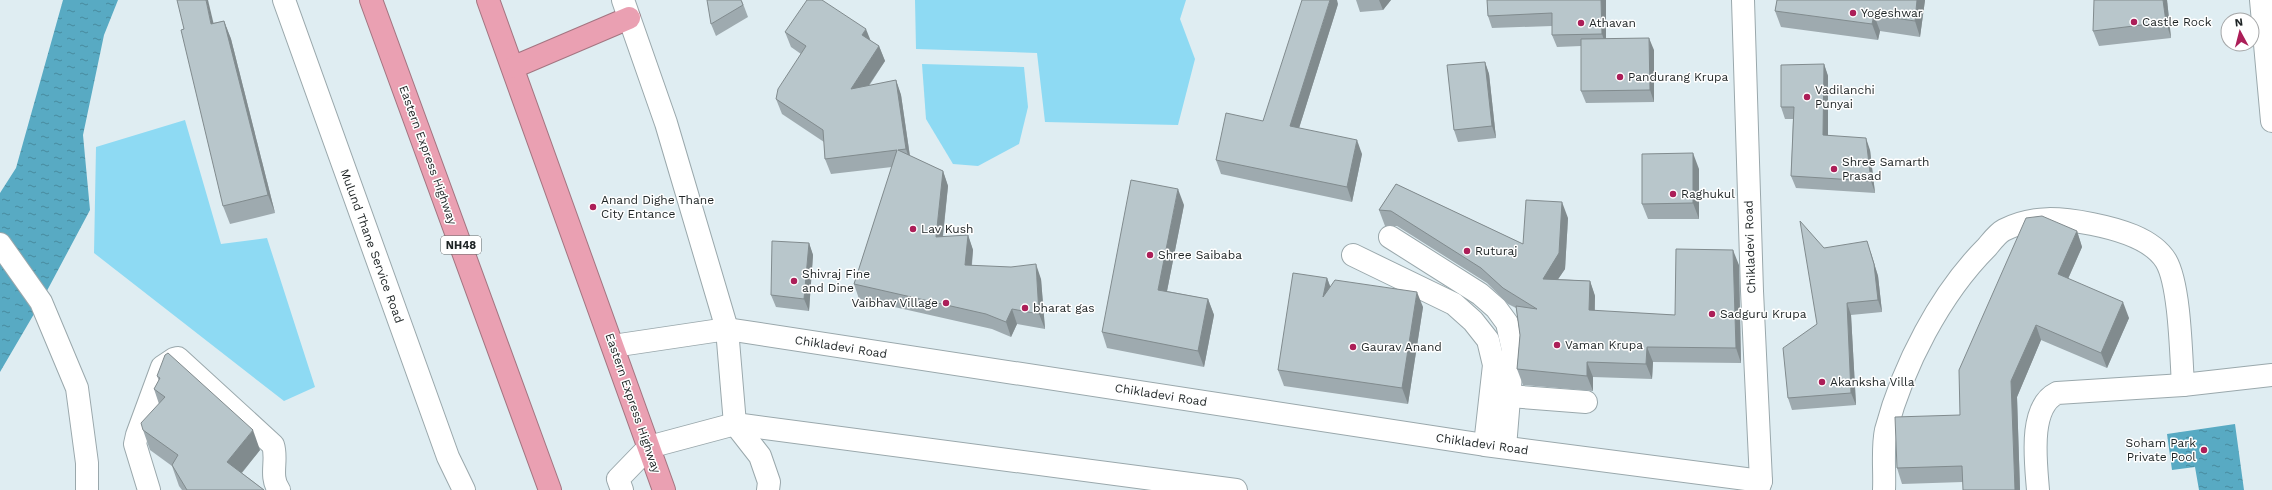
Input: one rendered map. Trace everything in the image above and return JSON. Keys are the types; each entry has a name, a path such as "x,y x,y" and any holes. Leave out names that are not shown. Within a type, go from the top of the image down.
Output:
{"highway":[{"name":"Eastern Express Highway","path":"372,0 550,490"},
{"name":"Eastern Express Highway","path":"488,0 514,68 664,490"},
{"path":"514,68 626,9"}],"street":[{"name":"Mulund Thane Service Road","path":"284,0 448,457 464,490"},
{"name":"Chikladevi Road","path":"613,346 727,329 1760,486 1751,283 1743,0"},
{"path":"2261,0 2272,121"},
{"path":"626,9 666,123 727,329 735,424 760,456 769,482 768,490"},
{"path":"1884,490 1886,431 1908,367 1938,310 1976,258 2003,231 2031,220 2062,218 2103,226 2154,246 2166,261 2174,281 2183,385"},
{"path":"1390,237 1480,294 1496,308 1506,323 1514,350 1509,396 1495,446"},
{"path":"0,244 41,302 77,388 87,463 87,490"},
{"path":"1353,254 1454,304 1473,321 1488,340 1494,365 1495,446"},
{"path":"149,490 135,444 162,367 178,358 273,445 276,454 273,470 275,484 279,490"},
{"path":"2038,490 2035,439 2040,414 2051,396 2057,393 2183,385 2272,375"},
{"path":"1509,396 1586,402"},
{"path":"622,490 618,480 649,447 735,424 1236,490"}],"shaded area":[{"path":"915,0 1186,0 1180,19 1195,59 1178,125 1045,122 1037,53 916,49"},
{"path":"922,64 1024,67 1028,107 1019,144 978,166 953,164 926,119"},
{"path":"185,120 221,244 267,238 315,387 284,401 94,253 96,147"}],"water":[{"path":"63,0 118,0 104,35 83,135 90,210 41,302 0,372 0,193 16,168"},
{"name":"Soham Park Private Pool","path":"2235,424 2244,490 2199,490 2195,467 2172,470 2167,434"}],"building":[{"path":"177,0 206,0 211,24 224,21 268,195 223,206 181,30 184,29"},
{"path":"707,0 741,0 743,5 711,24"},
{"path":"807,0 822,0 866,29 862,35 879,46 851,89 896,80 906,149 898,150 943,171 936,237 968,235 965,265 1011,267 1036,264 1039,314 1012,309 1006,322 986,314 854,284 897,150 825,159 823,130 776,99 778,89 806,46 785,32"},
{"path":"1302,0 1330,0 1290,126 1357,140 1347,187 1216,160 1226,113 1263,121"},
{"path":"1487,0 1601,0 1602,34 1552,35 1552,13 1488,16"},
{"path":"1777,0 1917,0 1915,21 1874,15 1872,24 1775,11"},
{"path":"2094,0 2163,0 2166,22 2093,31"},
{"name":"Pandurang Krupa","path":"1649,38 1650,90 1581,91 1581,39"},
{"path":"1485,62 1492,126 1454,130 1447,65"},
{"path":"1824,64 1823,135 1866,138 1871,181 1791,176 1794,107 1781,107 1781,65"},
{"path":"1693,153 1693,203 1642,204 1642,154"},
{"name":"Shree Saibaba","path":"1131,180 1178,189 1158,290 1208,299 1198,351 1102,332"},
{"path":"1396,184 1523,244 1526,200 1562,202 1559,253 1543,279 1590,281 1589,310 1675,315 1676,249 1733,250 1736,348 1647,347 1646,364 1587,362 1587,376 1517,369 1520,335 1516,306 1537,309 1503,288 1481,268 1391,211 1379,210"},
{"path":"2042,216 2077,231 2058,274 2123,302 2101,353 2036,325 2011,381 2015,490 1963,490 1962,466 1897,468 1895,417 1960,415 1959,370 2026,218"},
{"path":"1800,221 1824,248 1867,241 1874,264 1878,300 1847,303 1851,393 1788,398 1783,348 1817,324"},
{"name":"Shivraj Fine and Dine","path":"772,241 809,243 804,299 771,295"},
{"name":"Gaurav Anand","path":"1293,273 1327,278 1323,297 1335,280 1417,292 1402,388 1278,370"},
{"path":"168,353 253,430 227,462 264,490 187,490 172,465 178,455 143,430 141,423 165,397 154,389 160,378 157,376 165,355"}],"place":[{"name":"Yogeshwar","path":"1853,13"},
{"name":"Castle Rock","path":"2134,22"},
{"name":"Athavan","path":"1581,23"},
{"name":"Pandurang Krupa","path":"1620,77"},
{"name":"Vadilanchi Punyai","path":"1807,97"},
{"name":"Shree Samarth Prasad","path":"1834,169"},
{"name":"Raghukul","path":"1673,194"},
{"name":"Anand Dighe Thane City Entance","path":"593,207"},
{"name":"Lav Kush","path":"913,229"},
{"name":"Ruturaj","path":"1467,251"},
{"name":"Shree Saibaba","path":"1150,255"},
{"name":"Shivraj Fine and Dine","path":"794,281"},
{"name":"Vaibhav Village","path":"946,303"},
{"name":"bharat gas","path":"1025,308"},
{"name":"Sadguru Krupa","path":"1712,314"},
{"name":"Vaman Krupa","path":"1557,345"},
{"name":"Gaurav Anand","path":"1353,347"},
{"name":"Akanksha Villa","path":"1822,382"},
{"name":"Soham Park Private Pool","path":"2204,450"}]}
